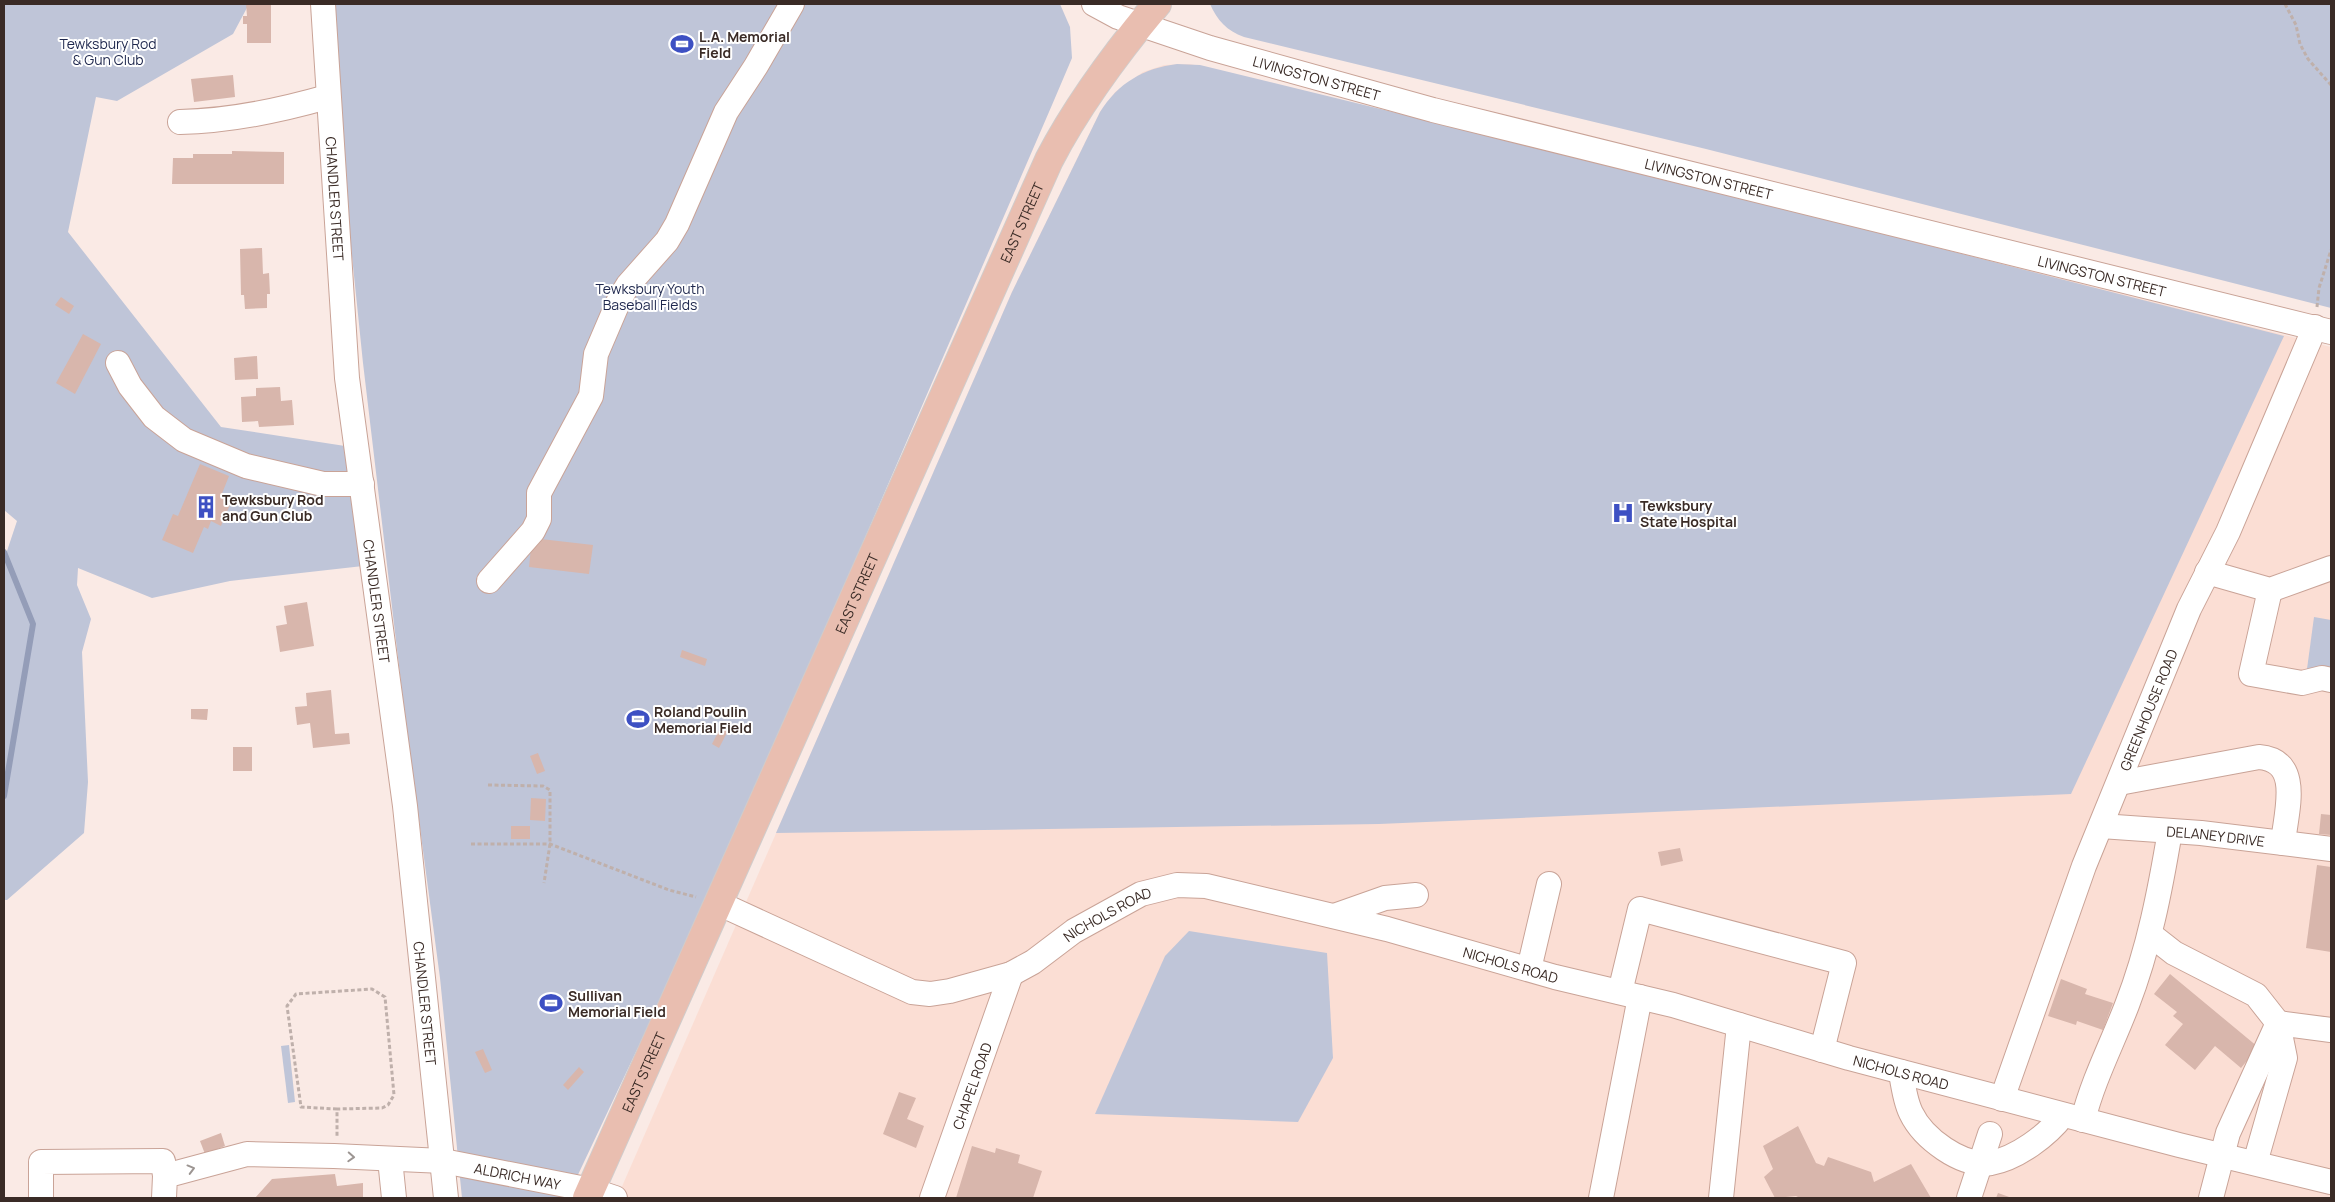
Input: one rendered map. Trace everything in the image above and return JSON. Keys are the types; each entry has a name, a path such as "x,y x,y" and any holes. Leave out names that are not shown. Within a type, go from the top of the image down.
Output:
{"main road":[{"name":"EAST STREET","path":"598,1195 718,903 1048,160 1064,131 1149,14"}],"street":[{"name":"CHANDLER STREET","path":"323,4 327,97 343,342 405,806 446,1198"},
{"path":"489,581 533,531 539,519 539,493 591,396 596,354 620,298 628,285 667,241 726,112 756,66 792,4"},
{"name":"LIVINGSTON STREET","path":"1094,4 1112,15 1149,14 1210,48 1433,110 2323,330"},
{"path":"180,122 215,122 268,113 327,97"},
{"name":"GREENHOUSE ROAD","path":"2002,1099 2047,964 2100,826 2189,609 2228,532 2323,330"},
{"path":"118,364 130,386 154,417 184,440 246,466 323,484 362,484"},
{"path":"2207,572 2270,590 2331,568"},
{"path":"2270,590 2251,674 2302,683 2322,678 2331,680"},
{"path":"2119,783 2259,757 2273,758 2284,768 2289,779 2282,842"},
{"name":"DELANEY DRIVE","path":"2100,826 2170,831 2331,848"},
{"path":"1901,1072 1911,1113 1927,1135 1943,1150 1980,1163 1992,1162 2021,1150 2054,1127 2073,1117 2090,1093 2127,1005 2151,935 2170,831"},
{"path":"1529,970 1549,884"},
{"name":"NICHOLS ROAD","path":"718,903 912,992 930,994 950,991 1012,974 1034,962 1074,931 1141,894 1177,885 1206,886 1334,916 1529,970 1630,995 2002,1099 2331,1182"},
{"path":"1334,916 1385,898 1416,895"},
{"path":"1600,1198 1630,995 1640,909 1844,963 1822,1050"},
{"path":"2151,935 2174,953 2256,996 2278,1023 2285,1058 2255,1163"},
{"name":"CHAPEL ROAD","path":"932,1198 1012,974"},
{"path":"2278,1023 2331,1030"},
{"path":"2211,1198 2228,1133 2278,1023"},
{"path":"1721,1198 1739,1025"},
{"path":"1969,1198 1990,1134"},
{"name":"ALDRICH WAY","path":"165,1187 247,1154 443,1161 598,1195"},
{"path":"390,1159 394,1198"},
{"path":"41,1198 41,1162 163,1161 165,1187"}],"path":[{"path":"2285,4 2296,25 2300,44 2308,59 2331,84"},
{"path":"2323,330 2319,288 2331,250"},
{"path":"488,786 543,786 550,790 550,844 544,883"},
{"path":"471,844 550,844 669,890 718,903"},
{"path":"372,989 385,996 394,1095 388,1105 382,1108 337,1109 301,1107 287,1006 296,994 372,989"},
{"path":"334,1156 337,1148 337,1109"}],"shaded area":[{"name":"Tewksbury State Hospital","path":"1190,64 1696,186 2331,347 2331,1198 617,1198 1012,292 1100,112 1115,92 1143,72 1164,65"}],"green space":[{"name":"Tewksbury Rod & Gun Club","path":"4,4 249,4 233,34 117,101 96,97 68,232 221,427 345,446 363,566 230,581 152,598 78,568 77,585 91,619 82,652 88,782 84,833 7,900 4,900 4,560 17,521 4,510"},
{"name":"Tewksbury Youth Baseball Fields","path":"336,4 1060,4 1070,27 1072,58 1052,105 718,878 567,1198 462,1198 440,978 404,708 363,363 332,62"},
{"path":"1210,4 2331,4 2331,308 1706,149 1244,37 1233,32 1223,24"},
{"name":"Tewksbury State Hospital","path":"1177,64 1200,65 1696,186 2284,336 2071,794 1379,824 776,833 1012,292 1100,112 1115,93 1133,79 1154,69"},
{"path":"2314,617 2331,620 2331,672 2307,669"},
{"path":"1189,931 1327,953 1333,1058 1298,1122 1095,1114 1165,956"},
{"path":"289,1045 295,1102 288,1103 281,1046"}],"building":[{"path":"246,4 271,4 271,43 247,43 247,24 243,24 243,16 247,16"},
{"path":"233,75 235,97 194,102 191,79"},
{"path":"232,151 284,152 284,184 172,184 173,158 193,158 193,154 232,154"},
{"path":"262,248 263,274 269,273 270,294 267,294 267,308 245,309 244,295 241,295 240,249"},
{"path":"61,297 74,306 69,314 55,305"},
{"path":"83,334 101,344 75,394 56,383"},
{"path":"257,356 258,379 235,380 234,358"},
{"path":"280,387 281,401 292,400 294,425 259,427 258,421 242,422 241,397 256,396 256,388"},
{"name":"Tewksbury Rod and Gun Club","path":"200,464 229,476 221,496 232,500 221,526 211,521 208,529 204,527 193,553 162,540 173,514 178,516"},
{"path":"532,538 593,545 589,574 529,567"},
{"path":"307,602 314,646 280,652 276,626 287,624 284,606"},
{"path":"682,650 707,659 705,666 680,657"},
{"path":"331,690 335,734 349,733 350,744 313,748 310,723 297,725 295,707 307,706 306,693"},
{"path":"191,709 208,709 207,720 191,719"},
{"path":"724,721 731,725 719,748 712,744"},
{"path":"233,747 252,747 252,771 233,771"},
{"path":"538,753 545,771 537,774 530,756"},
{"path":"531,798 546,799 545,821 530,820"},
{"path":"2321,814 2331,815 2331,835 2319,834"},
{"path":"511,826 530,826 530,839 511,839"},
{"path":"1680,848 1683,861 1661,866 1658,852"},
{"path":"2317,865 2331,867 2331,952 2306,948"},
{"path":"2170,974 2258,1047 2241,1068 2215,1046 2195,1070 2165,1045 2183,1024 2173,1016 2177,1012 2154,994"},
{"path":"2061,979 2087,989 2085,994 2113,1003 2103,1030 2077,1021 2076,1025 2048,1016"},
{"path":"483,1049 492,1070 485,1073 475,1052"},
{"path":"579,1067 584,1072 568,1090 563,1085"},
{"path":"899,1092 916,1098 907,1119 924,1126 916,1148 883,1134"},
{"path":"1798,1126 1816,1163 1824,1166 1828,1157 1871,1172 1874,1182 1911,1164 1931,1198 1800,1198 1796,1196 1775,1198 1764,1177 1773,1169 1763,1146"},
{"path":"221,1133 225,1146 205,1154 200,1141"},
{"path":"972,1146 995,1153 996,1148 1020,1155 1018,1163 1042,1171 1033,1198 956,1198"},
{"path":"335,1174 337,1186 363,1183 363,1198 255,1198 272,1179"},
{"path":"1998,1193 2012,1198 1996,1198"}],"waterway":[{"path":"4,552 33,624 4,796"}],"place":[{"name":"L.A. Memorial Field","path":"682,44"},
{"name":"Tewksbury Rod and Gun Club","path":"206,507"},
{"name":"Tewksbury State Hospital","path":"1623,513"},
{"name":"Roland Poulin Memorial Field","path":"638,719"},
{"name":"Sullivan Memorial Field","path":"551,1003"}]}
